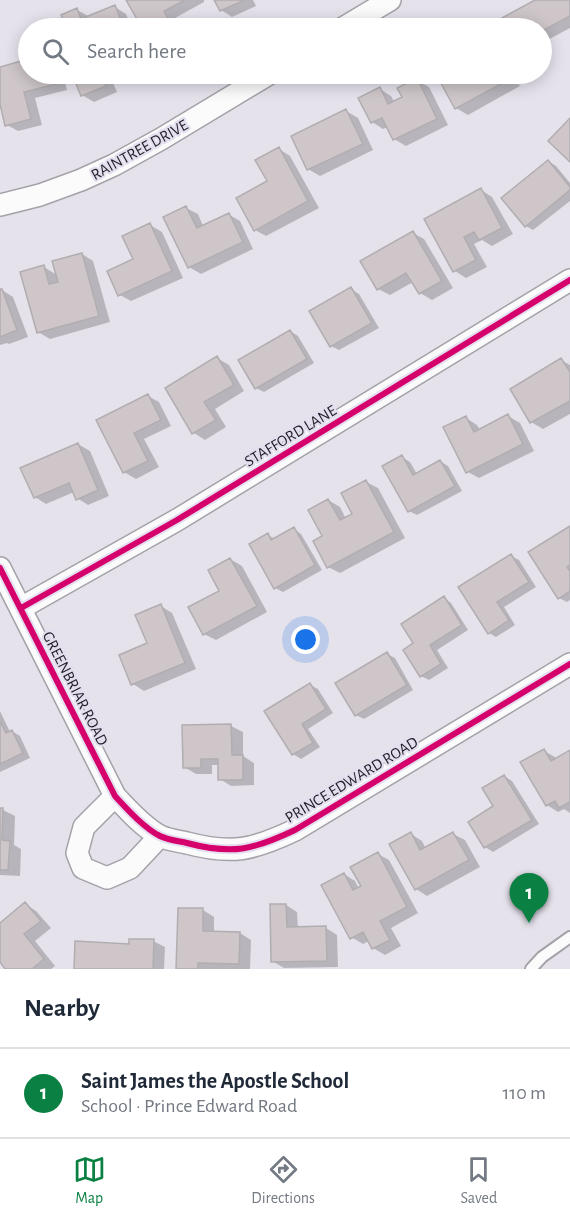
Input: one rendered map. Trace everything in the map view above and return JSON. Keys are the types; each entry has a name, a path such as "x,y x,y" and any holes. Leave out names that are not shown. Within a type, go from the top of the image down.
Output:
{"street":[{"path":"360,18 390,0"},
{"name":"RAINTREE DRIVE","path":"0,205 40,195 114,165 252,84"},
{"name":"STAFFORD LANE","path":"21,608 177,520 570,280"},
{"name":"GREENBRIAR ROAD","path":"0,568 115,796 134,816"},
{"name":"PRINCE EDWARD ROAD","path":"134,816 160,836 208,849 230,850 273,841 570,664"},
{"path":"115,796 84,827 77,853 83,868 107,878 130,868 160,836"}],"lane":[{"path":"531,969 542,957 570,937"}],"building":[{"path":"126,0 185,0 164,11 168,18 136,18"},
{"path":"214,0 245,0 220,11"},
{"path":"535,0 570,0 570,16 552,26 552,18 502,18"},
{"path":"115,5 120,18 83,18"},
{"path":"77,8 81,18 62,18 61,15"},
{"path":"18,62 18,84 56,84 24,92 31,119 5,126 0,104 0,67"},
{"path":"76,84 105,84 106,86 81,96"},
{"path":"405,84 420,84 437,119 393,140 382,118 371,123 358,98 380,87 388,104 402,97 397,88"},
{"path":"441,84 501,84 455,109"},
{"path":"346,109 363,144 307,170 291,136"},
{"path":"570,118 570,162 548,141"},
{"path":"279,147 308,201 254,231 236,198 267,181 255,160"},
{"path":"548,160 570,190 525,227 501,198"},
{"path":"481,188 502,228 479,240 474,232 464,237 476,260 453,272 424,219"},
{"path":"186,206 197,228 229,213 243,242 188,268 163,217"},
{"path":"150,223 172,271 118,296 107,271 133,259 122,236"},
{"path":"413,231 442,281 419,294 406,273 377,290 360,261"},
{"path":"82,253 99,316 37,333 20,272 44,265 49,284 58,282 52,261"},
{"path":"351,287 372,323 330,347 309,311"},
{"path":"0,289 2,289 17,330 0,337"},
{"path":"290,330 307,359 255,389 238,360"},
{"path":"217,356 234,385 204,402 216,420 192,434 165,388"},
{"path":"561,358 570,372 570,401 530,423 510,389"},
{"path":"148,394 161,420 134,433 148,461 123,473 96,420"},
{"path":"508,414 523,444 466,473 443,427 466,416 474,432"},
{"path":"78,443 98,490 76,500 69,483 34,498 20,468"},
{"path":"402,455 413,475 440,460 455,486 408,512 382,466"},
{"path":"366,480 394,532 327,568 313,541 322,536 308,510 328,499 340,520 352,514 341,493"},
{"path":"570,526 570,565 567,567 570,571 570,591 558,599 528,552"},
{"path":"294,527 315,565 274,589 249,544 268,533 271,540"},
{"path":"511,554 529,582 497,602 509,620 488,634 458,587"},
{"path":"230,558 257,606 203,635 188,607 219,591 208,570"},
{"path":"444,596 462,625 430,645 441,664 420,677 403,650 413,643 401,624"},
{"path":"161,604 185,663 131,685 119,655 147,643 135,615"},
{"path":"387,652 407,685 355,716 335,683"},
{"path":"310,683 326,709 302,724 313,743 292,755 264,711"},
{"path":"0,721 6,733 12,730 23,753 0,764"},
{"path":"231,724 232,755 243,755 243,780 218,780 218,759 201,759 201,768 183,768 182,725"},
{"path":"544,749 551,761 570,750 570,802 559,808 555,801 546,806 520,762"},
{"path":"504,775 532,820 484,848 468,822 493,806 482,788"},
{"path":"0,808 3,808 2,840 10,841 8,870 0,870"},
{"path":"411,832 420,850 453,832 469,860 415,890 389,844"},
{"path":"378,852 407,907 380,921 390,940 372,949 363,932 350,939 321,885 344,873 353,890 361,886 350,867"},
{"path":"25,902 41,921 24,934 44,959 32,969 5,969 0,962 0,923"},
{"path":"270,904 286,904 287,927 326,926 327,961 271,962"},
{"path":"178,908 203,908 203,931 240,932 239,964 198,963 198,969 176,969"},
{"path":"129,939 154,939 153,969 74,969 75,941 129,944"}],"cycle path":[{"path":"21,608 177,520 570,280"},
{"path":"0,568 115,796 154,833 203,847 230,849 254,846 295,830 570,664"}],"place":[{"name":"Saint James the Apostle School","path":"529,923"}]}
